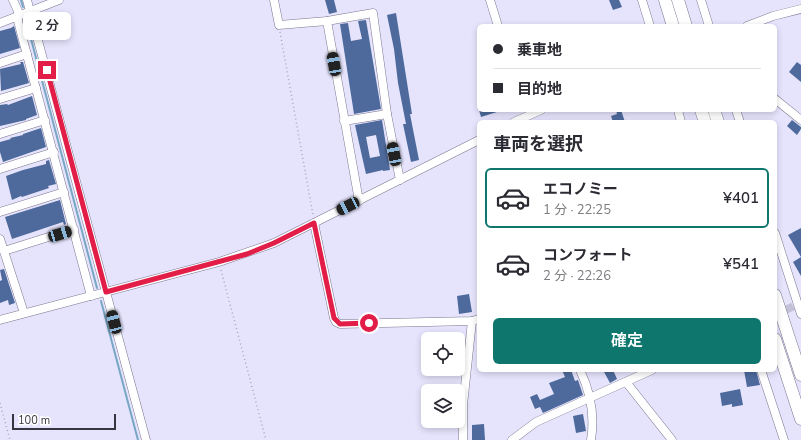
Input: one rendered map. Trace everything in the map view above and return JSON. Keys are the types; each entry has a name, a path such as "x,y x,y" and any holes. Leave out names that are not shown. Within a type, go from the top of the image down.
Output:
{"highway":[{"path":"665,0 672,24"},
{"path":"678,0 685,24"},
{"path":"777,300 801,375"},
{"path":"777,345 801,419"}],"street":[{"path":"13,0 18,11 27,54 92,296"},
{"path":"28,0 146,440"},
{"path":"0,23 58,0"},
{"path":"274,0 279,25 327,21 373,13 387,114 400,180"},
{"path":"490,0 497,24"},
{"path":"642,0 649,24"},
{"path":"701,0 708,24"},
{"path":"752,24 773,16 801,9"},
{"path":"327,21 359,201"},
{"path":"0,63 27,54"},
{"path":"0,99 36,88"},
{"path":"777,102 801,120"},
{"path":"522,117 536,112"},
{"path":"344,121 387,114"},
{"path":"0,134 45,120"},
{"path":"0,320 219,262 274,243 477,141"},
{"path":"0,169 54,152"},
{"path":"0,212 64,192"},
{"path":"314,223 336,322 340,324 475,320 463,405 463,440"},
{"path":"4,251 74,229"},
{"path":"0,239 24,313"},
{"path":"777,239 799,303 801,314"},
{"path":"581,372 590,397 592,410 591,440"},
{"path":"512,440 536,422 648,372"},
{"path":"762,372 784,440"},
{"path":"626,382 672,440"}],"path":[{"path":"279,25 314,223"},
{"path":"219,262 266,440"},
{"path":"0,403 10,440"}],"building":[{"path":"325,0 334,0 337,12 329,14"},
{"path":"609,0 619,0 622,7 613,10"},
{"path":"396,13 412,114 410,114 419,160 411,162 403,124 406,124 387,15"},
{"path":"366,20 381,109 354,114 340,24 348,23 351,41 362,39 358,21"},
{"path":"14,26 20,48 0,54 0,31"},
{"path":"20,62 23,62 29,83 1,91 0,69 21,64"},
{"path":"797,62 801,65 801,82 789,72"},
{"path":"32,96 37,115 26,120 0,126 0,105 8,105"},
{"path":"480,112 497,112 481,117"},
{"path":"616,112 622,112 624,120 612,120 611,116 617,114"},
{"path":"382,120 390,170 366,174 355,125","holes":["376,135 380,156 370,158 366,137"]},
{"path":"792,120 801,127 797,135 787,126"},
{"path":"41,128 46,147 3,162 0,152 0,142"},
{"path":"49,160 56,184 48,186 49,188 12,200 6,176 46,164 46,161"},
{"path":"60,200 66,224 64,225 63,222 12,239 5,217"},
{"path":"801,228 801,257 788,235"},
{"path":"801,257 801,276 793,262"},
{"path":"4,269 15,303 9,305 8,300 0,303 0,281 2,280 0,270"},
{"path":"469,294 472,312 459,314 457,296"},
{"path":"563,372 572,372 575,381 578,380 583,395 543,413 540,407 535,409 530,397 537,394 540,400 554,394 549,383 565,377"},
{"path":"604,372 614,372 617,379 610,383"},
{"path":"744,372 757,372 760,385 747,387"},
{"path":"740,389 743,405 732,407 732,404 722,406 720,393"},
{"path":"583,414 586,431 576,433 573,416"},
{"path":"484,424 485,440 472,440 472,425"}],"waterway":[{"path":"21,0 23,7"},
{"path":"26,20 97,288"},
{"path":"101,301 138,440"}],"tunnel":[{"path":"777,314 798,304"}],"route":[{"path":"47,70 106,292 247,254 274,243 314,223 336,322 340,324 369,323"}]}
